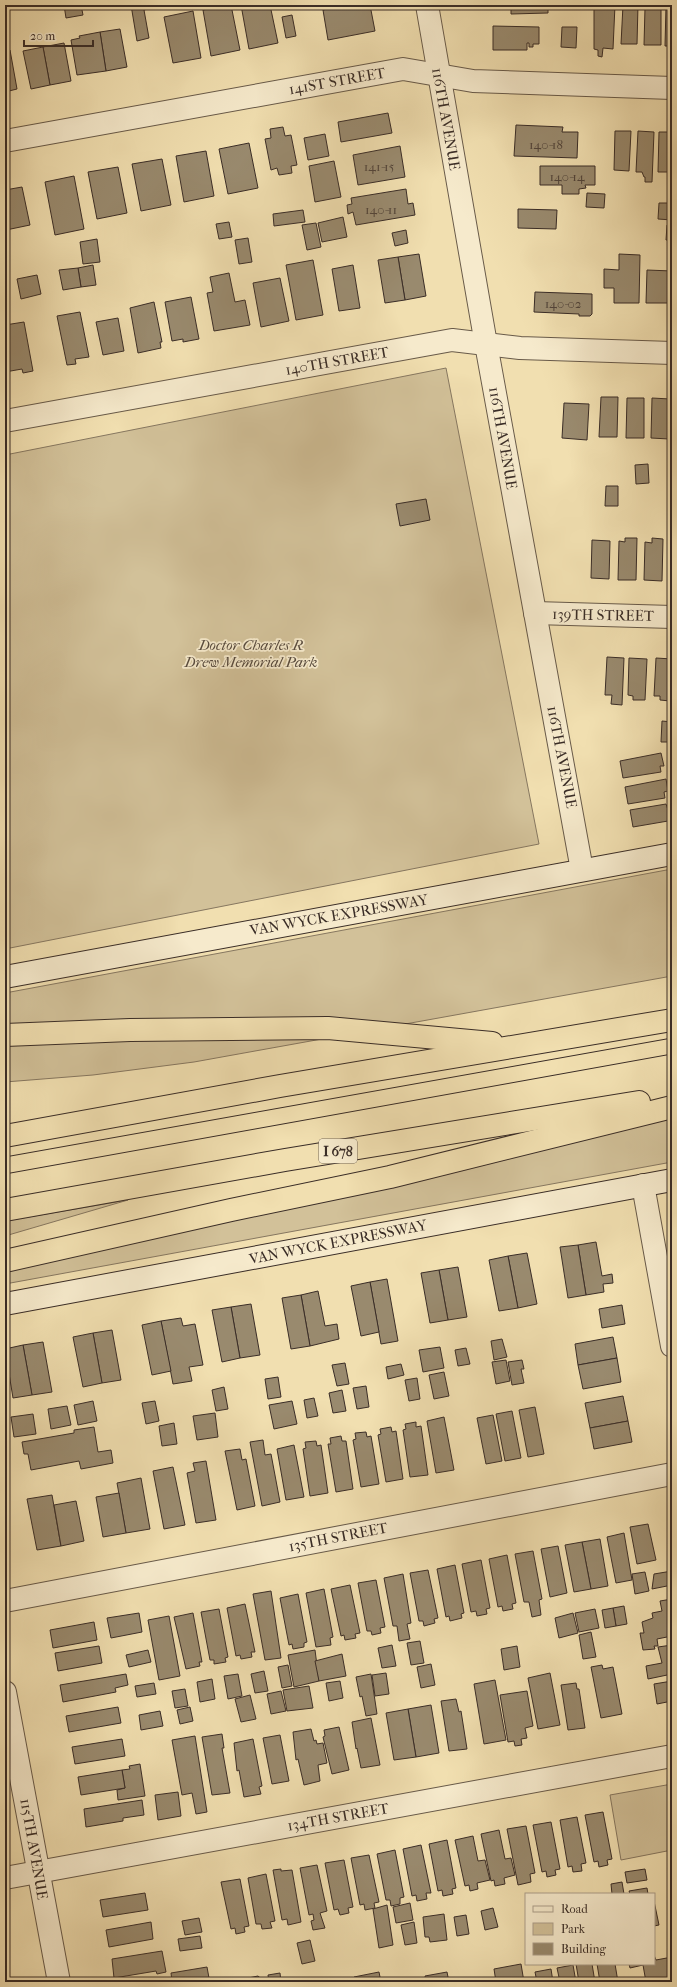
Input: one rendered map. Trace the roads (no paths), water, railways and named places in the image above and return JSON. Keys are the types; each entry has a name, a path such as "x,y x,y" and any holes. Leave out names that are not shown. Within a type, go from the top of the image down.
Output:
{"highway":[{"path":"5,1136 280,1086 672,1020"},
{"path":"5,1035 130,1030 328,1028 521,1046"},
{"name":"I 678","path":"5,1210 285,1160 672,1097"},
{"path":"5,1261 232,1210 390,1177 672,1107"}],"street":[{"name":"116TH AVENUE","path":"427,5 534,614 582,870"},
{"name":"141ST STREET","path":"5,141 404,69 473,80 672,88"},
{"name":"140TH STREET","path":"5,421 452,340 520,348 672,353"},
{"name":"139TH STREET","path":"534,614 672,617"},
{"name":"VAN WYCK EXPRESSWAY","path":"5,977 672,854"},
{"name":"VAN WYCK EXPRESSWAY","path":"5,1304 672,1180"},
{"path":"643,1185 672,1346"},
{"name":"135TH STREET","path":"5,1601 672,1474"},
{"name":"115TH AVENUE","path":"5,1692 59,1982"},
{"name":"134TH STREET","path":"5,1878 672,1756"}],"tram line":[{"path":"5,1157 672,1038"},
{"path":"5,1174 672,1054"}],"park label":[{"name":"Doctor Charles R Drew Memorial Park","path":"251,654"}]}
